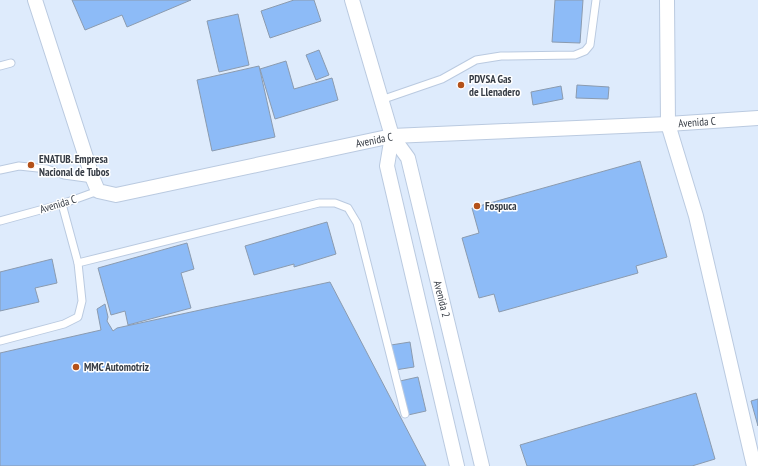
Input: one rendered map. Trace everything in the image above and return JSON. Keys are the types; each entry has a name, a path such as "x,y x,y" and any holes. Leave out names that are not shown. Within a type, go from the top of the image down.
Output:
{"street":[{"path":"35,0 96,185"},
{"name":"Avenida 2","path":"352,0 392,136 408,158 482,466"},
{"path":"668,0 668,124 696,216 754,466"},
{"name":"Avenida C","path":"96,185 116,195 392,136 668,124 758,118"},
{"name":"Avenida 2","path":"392,136 387,166 457,466"}],"lane":[{"path":"381,100 442,79 476,60 501,56 575,55 586,51 590,45 596,0"},
{"path":"0,66 11,63"},
{"path":"0,170 19,166 46,168 96,185"},
{"name":"Avenida C","path":"0,221 62,204 96,185"},
{"path":"78,263 319,203 335,203 348,208 357,223 405,414"},
{"path":"0,341 64,324 78,317 82,301 78,263 62,204"}],"shaded area":[{"path":"0,0 758,0 758,466 0,466"}],"building":[{"path":"72,0 191,0 127,27 122,15 85,30"},
{"path":"294,0 314,0 321,21 270,38 261,11"},
{"path":"555,0 583,0 580,43 552,42"},
{"path":"238,14 249,65 219,72 207,21"},
{"path":"319,50 329,75 316,80 306,55"},
{"path":"286,61 294,89 332,78 338,100 275,119 260,69"},
{"path":"259,66 275,137 212,151 197,80"},
{"path":"577,85 609,87 608,99 576,98"},
{"path":"561,86 563,99 533,105 531,92"},
{"path":"640,161 667,257 636,266 638,273 499,312 494,294 479,298 462,238 479,233 472,208"},
{"path":"327,222 336,254 294,267 294,264 254,275 245,246"},
{"path":"187,243 194,269 181,273 191,308 128,325 125,311 111,315 98,268"},
{"path":"52,259 57,283 35,288 39,302 0,311 0,272"},
{"path":"330,282 426,466 0,466 0,353 101,330 97,309 105,304 108,317 107,321 113,331 117,328"},
{"path":"410,342 414,367 395,370 391,345"},
{"path":"418,377 426,411 408,415 400,381"},
{"path":"696,393 715,459 692,466 527,466 520,445"},
{"path":"758,399 758,426 751,401"}],"place":[{"name":"PDVSA Gas de Llenadero","path":"461,85"},
{"name":"ENATUB. Empresa Nacional de Tubos","path":"31,165"},
{"name":"Fospuca","path":"477,206"},
{"name":"MMC Automotriz","path":"76,367"}]}
